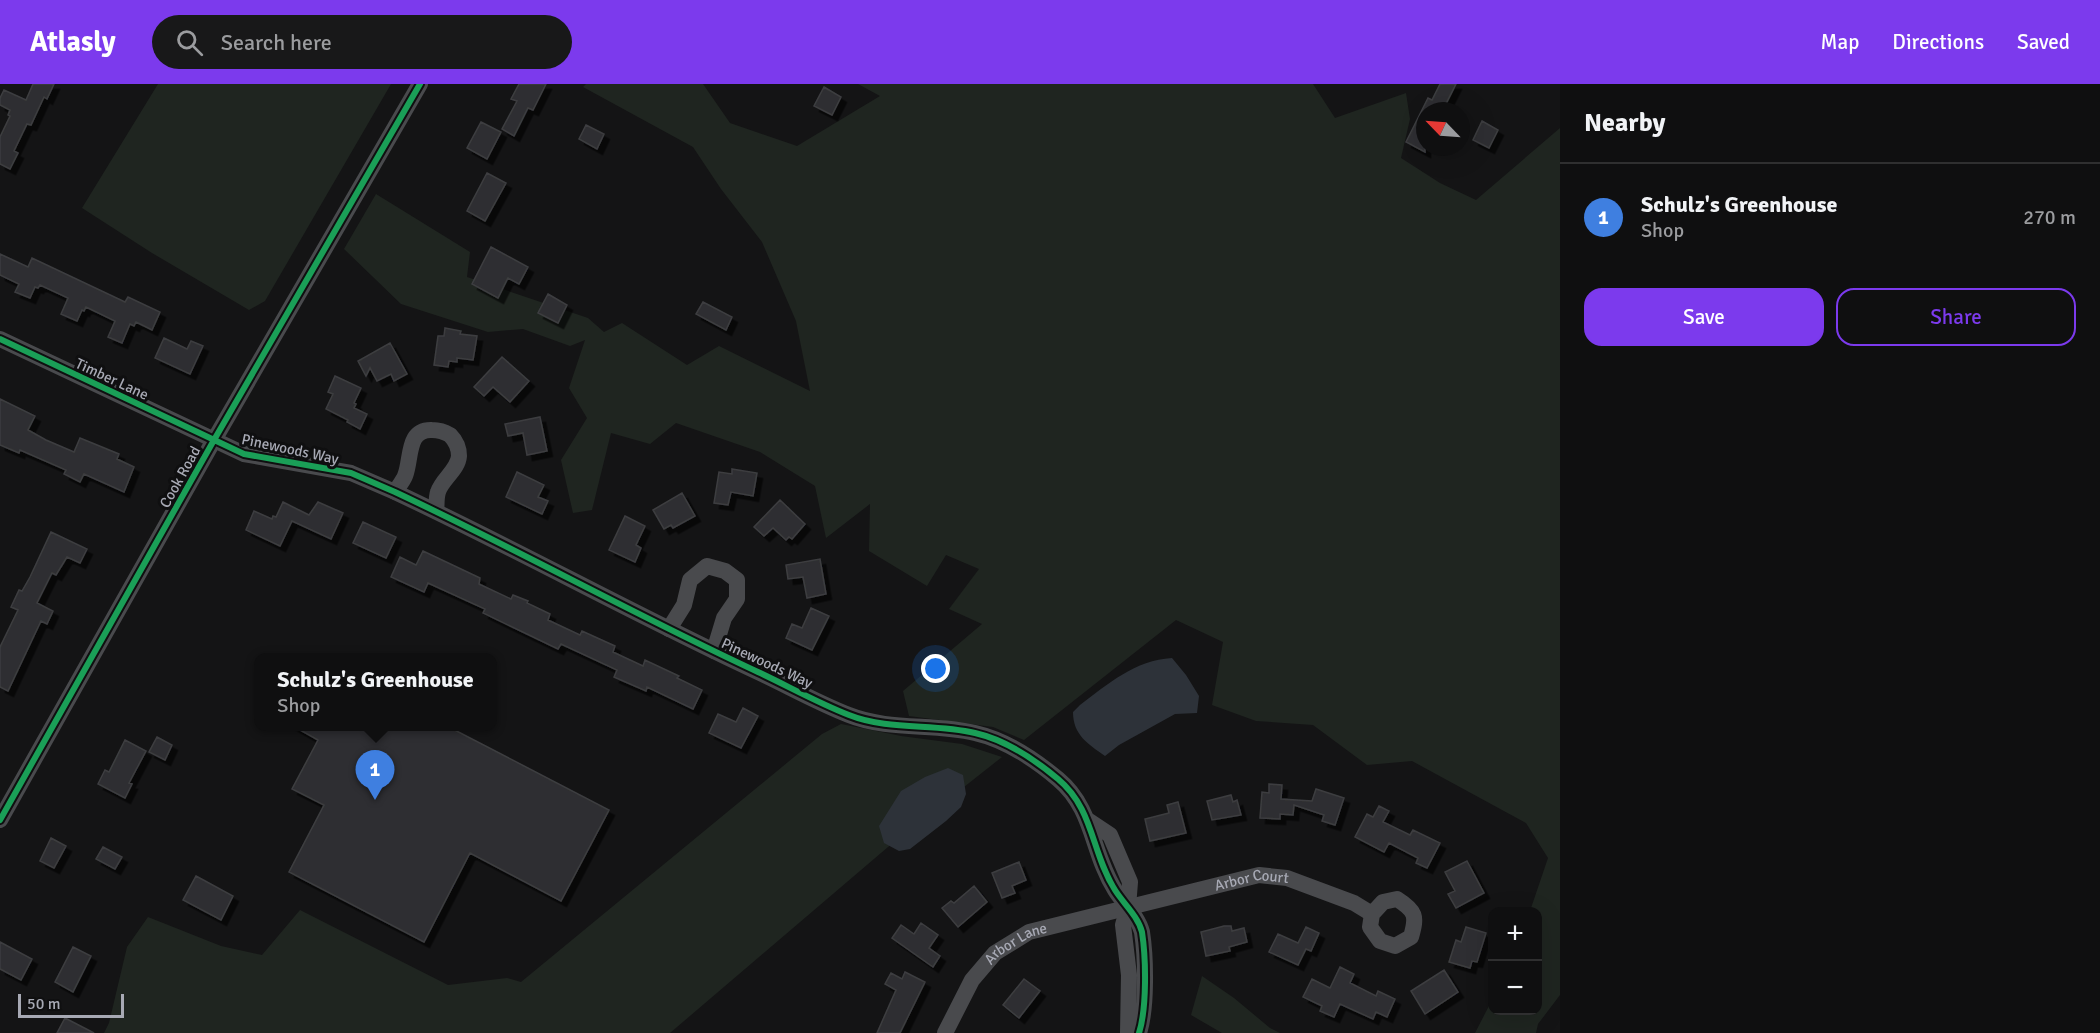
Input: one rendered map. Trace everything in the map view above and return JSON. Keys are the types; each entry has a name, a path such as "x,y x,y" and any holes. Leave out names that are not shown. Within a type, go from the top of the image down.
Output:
{"street":[{"name":"Cook Road","path":"0,820 214,440 420,84"},
{"name":"Timber Lane","path":"0,339 214,440"},
{"path":"395,492 405,476 410,447 416,435 425,429 443,432 449,435 457,445 459,457 454,469 438,492 436,511"},
{"name":"Pinewoods Way","path":"214,440 244,454 351,473 395,492 669,629 852,716 899,725 972,732 1014,747 1060,780 1081,805 1089,821 1091,836 1114,890 1141,930 1144,981 1139,1033"},
{"name":"Pinewoods Way","path":"669,629 684,605 690,580 706,566 724,571 737,580 736,599 724,618 714,651"},
{"name":"Arbor Court","path":"1128,908 1259,875 1287,878 1354,903 1372,914"},
{"path":"1128,908 1123,925 1129,975 1128,1033"},
{"name":"Arbor Lane","path":"945,1033 972,980 995,953 1029,932 1128,908"}],"shaded area":[{"path":"158,84 391,84 265,301 249,310 152,253 82,208"},
{"path":"586,84 703,84 730,123 797,146 880,96 858,84 1313,84 1335,118 1406,93 1410,119 1401,158 1440,183 1476,200 1560,128 1560,995 1538,1024 1536,1033 1475,1033 1488,1008 1488,1015 1542,1015 1542,907 1531,907 1548,858 1526,823 1412,761 1367,765 1313,725 1256,721 1212,705 1223,642 1176,620 1024,740 993,727 909,716 903,691 982,624 949,609 979,569 946,555 927,586 869,551 870,504 826,538 815,486 760,452 676,423 650,444 611,433 592,510 573,513 561,460 587,418 569,388 585,340 570,346 523,329 488,332 401,304 344,249 376,194 470,252 467,277 588,318 604,332 622,323 687,365 719,346 810,391 796,321 762,242 721,189 693,147 583,87"},
{"path":"1172,658 1199,696 1197,713 1175,714 1119,745 1105,756 1083,738 1076,727 1073,712 1080,705 1134,668"},
{"path":"841,724 901,736 962,744 1002,757 888,847 670,1033 104,1033 109,1023 127,947 148,917 221,946 262,955 300,910 448,985 507,978 521,982 822,734"},
{"path":"948,768 963,775 966,794 961,807 910,849 899,851 884,843 879,826 901,791 925,777"},
{"path":"1202,976 1234,998 1270,1028 1280,1033 1222,1033 1191,1015"}],"building":[{"path":"33,84 54,84 47,99 44,97 31,125 27,124 14,151 18,153 10,169 0,164 0,137 10,116 8,115 10,110 0,105 0,98 4,90 26,100"},
{"path":"519,84 546,84 533,110 528,108 514,136 502,129 517,101 511,99"},
{"path":"1440,84 1456,84 1447,102 1426,102 1428,98 1432,100"},
{"path":"824,87 841,97 832,115 814,106"},
{"path":"1482,121 1498,130 1489,148 1473,140"},
{"path":"481,122 501,132 487,159 467,148"},
{"path":"1416,122 1416,147 1406,142"},
{"path":"586,125 604,134 597,149 579,139"},
{"path":"487,173 506,183 485,221 467,211"},
{"path":"491,247 528,267 519,284 508,278 498,298 472,284"},
{"path":"0,254 28,267 32,258 125,302 128,297 160,312 152,330 136,322 134,326 130,324 122,343 108,337 115,321 86,307 77,321 61,314 68,298 40,285 38,288 35,287 30,298 15,292 19,284 0,275"},
{"path":"548,294 567,305 558,323 538,313"},
{"path":"703,302 732,317 726,330 696,314"},
{"path":"445,328 461,331 460,334 477,336 473,360 457,358 457,362 449,361 448,367 434,365 438,336 444,336"},
{"path":"164,338 187,349 191,341 203,346 190,374 155,358"},
{"path":"390,343 407,374 394,381 391,374 377,381 370,368 366,376 358,361"},
{"path":"502,357 529,381 510,402 493,387 484,396 474,387"},
{"path":"335,376 361,388 354,408 367,414 360,429 326,409 333,394 328,392"},
{"path":"0,399 35,416 28,430 46,440 74,452 80,438 119,454 117,459 134,467 124,492 84,474 80,482 64,474 66,470 20,450 19,453 0,445"},
{"path":"540,417 547,451 527,455 523,433 508,436 505,424"},
{"path":"732,469 757,473 753,496 731,492 728,505 714,503 719,472 732,474"},
{"path":"517,472 544,485 538,497 548,501 542,514 506,497"},
{"path":"682,493 695,516 673,528 671,525 664,529 653,510"},
{"path":"780,500 805,524 792,539 789,537 786,540 773,528 764,536 754,527"},
{"path":"283,502 309,515 318,502 343,513 331,539 292,521 280,546 246,530 254,511 272,519 273,516 276,517"},
{"path":"625,516 645,526 636,545 641,548 635,562 609,550"},
{"path":"363,522 396,537 386,558 353,543"},
{"path":"51,532 87,549 80,563 67,557 56,575 52,573 37,603 53,611 47,624 41,621 8,691 0,687 0,647 18,610 11,607 19,590 22,591 30,577"},
{"path":"423,551 480,578 479,584 511,599 513,595 528,601 527,603 550,614 548,620 580,635 582,631 615,646 613,652 643,666 645,660 679,676 677,678 702,690 693,709 647,687 646,691 614,677 617,670 561,644 558,649 483,613 485,609 428,583 424,592 391,577 400,557 416,565"},
{"path":"820,559 826,594 807,598 803,577 788,579 786,565"},
{"path":"811,608 829,616 812,650 786,638 792,624 802,628"},
{"path":"743,708 758,716 741,748 709,733 718,714 736,722"},
{"path":"302,731 457,731 609,810 561,901 470,853 424,942 289,872 324,805 292,789 318,740"},
{"path":"157,737 172,745 165,760 149,752"},
{"path":"125,740 146,751 129,783 132,784 125,798 98,784 105,770 109,772"},
{"path":"1269,784 1282,785 1281,799 1312,801 1316,789 1344,798 1335,825 1322,821 1324,815 1294,805 1293,815 1280,814 1280,819 1260,818 1262,792 1269,793"},
{"path":"1231,795 1233,802 1237,800 1241,815 1212,820 1207,801"},
{"path":"1178,802 1186,833 1150,841 1145,819 1169,813 1167,805"},
{"path":"1379,806 1389,811 1383,822 1410,835 1413,830 1440,843 1427,868 1416,863 1418,858 1389,843 1384,852 1355,837 1367,814 1373,817"},
{"path":"51,838 66,846 54,868 40,861"},
{"path":"103,847 122,857 115,869 96,859"},
{"path":"1467,861 1484,893 1456,908 1448,894 1455,891 1445,872"},
{"path":"1019,862 1026,880 1012,886 1015,893 1002,898 992,873"},
{"path":"196,876 233,896 221,920 183,900"},
{"path":"974,886 987,902 958,927 942,908 951,901 954,903"},
{"path":"921,923 938,935 929,948 940,956 933,967 892,938 901,925 914,934"},
{"path":"1231,926 1232,931 1244,928 1247,942 1229,947 1230,951 1206,956 1201,932"},
{"path":"1306,927 1319,933 1311,951 1306,949 1298,965 1269,952 1278,934 1298,943"},
{"path":"1466,927 1486,933 1477,962 1472,961 1470,968 1449,962 1456,940 1461,942"},
{"path":"0,942 32,959 21,980 0,969"},
{"path":"73,947 91,956 73,992 55,982"},
{"path":"1340,967 1354,974 1350,983 1376,996 1378,991 1395,999 1387,1017 1376,1012 1373,1019 1340,1004 1334,1017 1320,1011 1322,1006 1303,997 1312,979 1330,988"},
{"path":"1444,970 1458,992 1425,1014 1411,991"},
{"path":"905,972 925,982 900,1033 877,1033 896,990 885,984 891,973 902,979"},
{"path":"1024,979 1040,991 1019,1018 1003,1005"},
{"path":"65,1018 94,1033 57,1033"}],"cycle path":[{"path":"0,820 214,440 420,84"},
{"path":"0,339 244,454 351,473 395,492 712,650 849,715 880,723 975,733 998,740 1019,751 1058,779 1079,804 1086,817 1107,876 1140,926 1145,983 1139,1033"}],"place":[{"name":"Schulz's Greenhouse","path":"375,800"}]}
